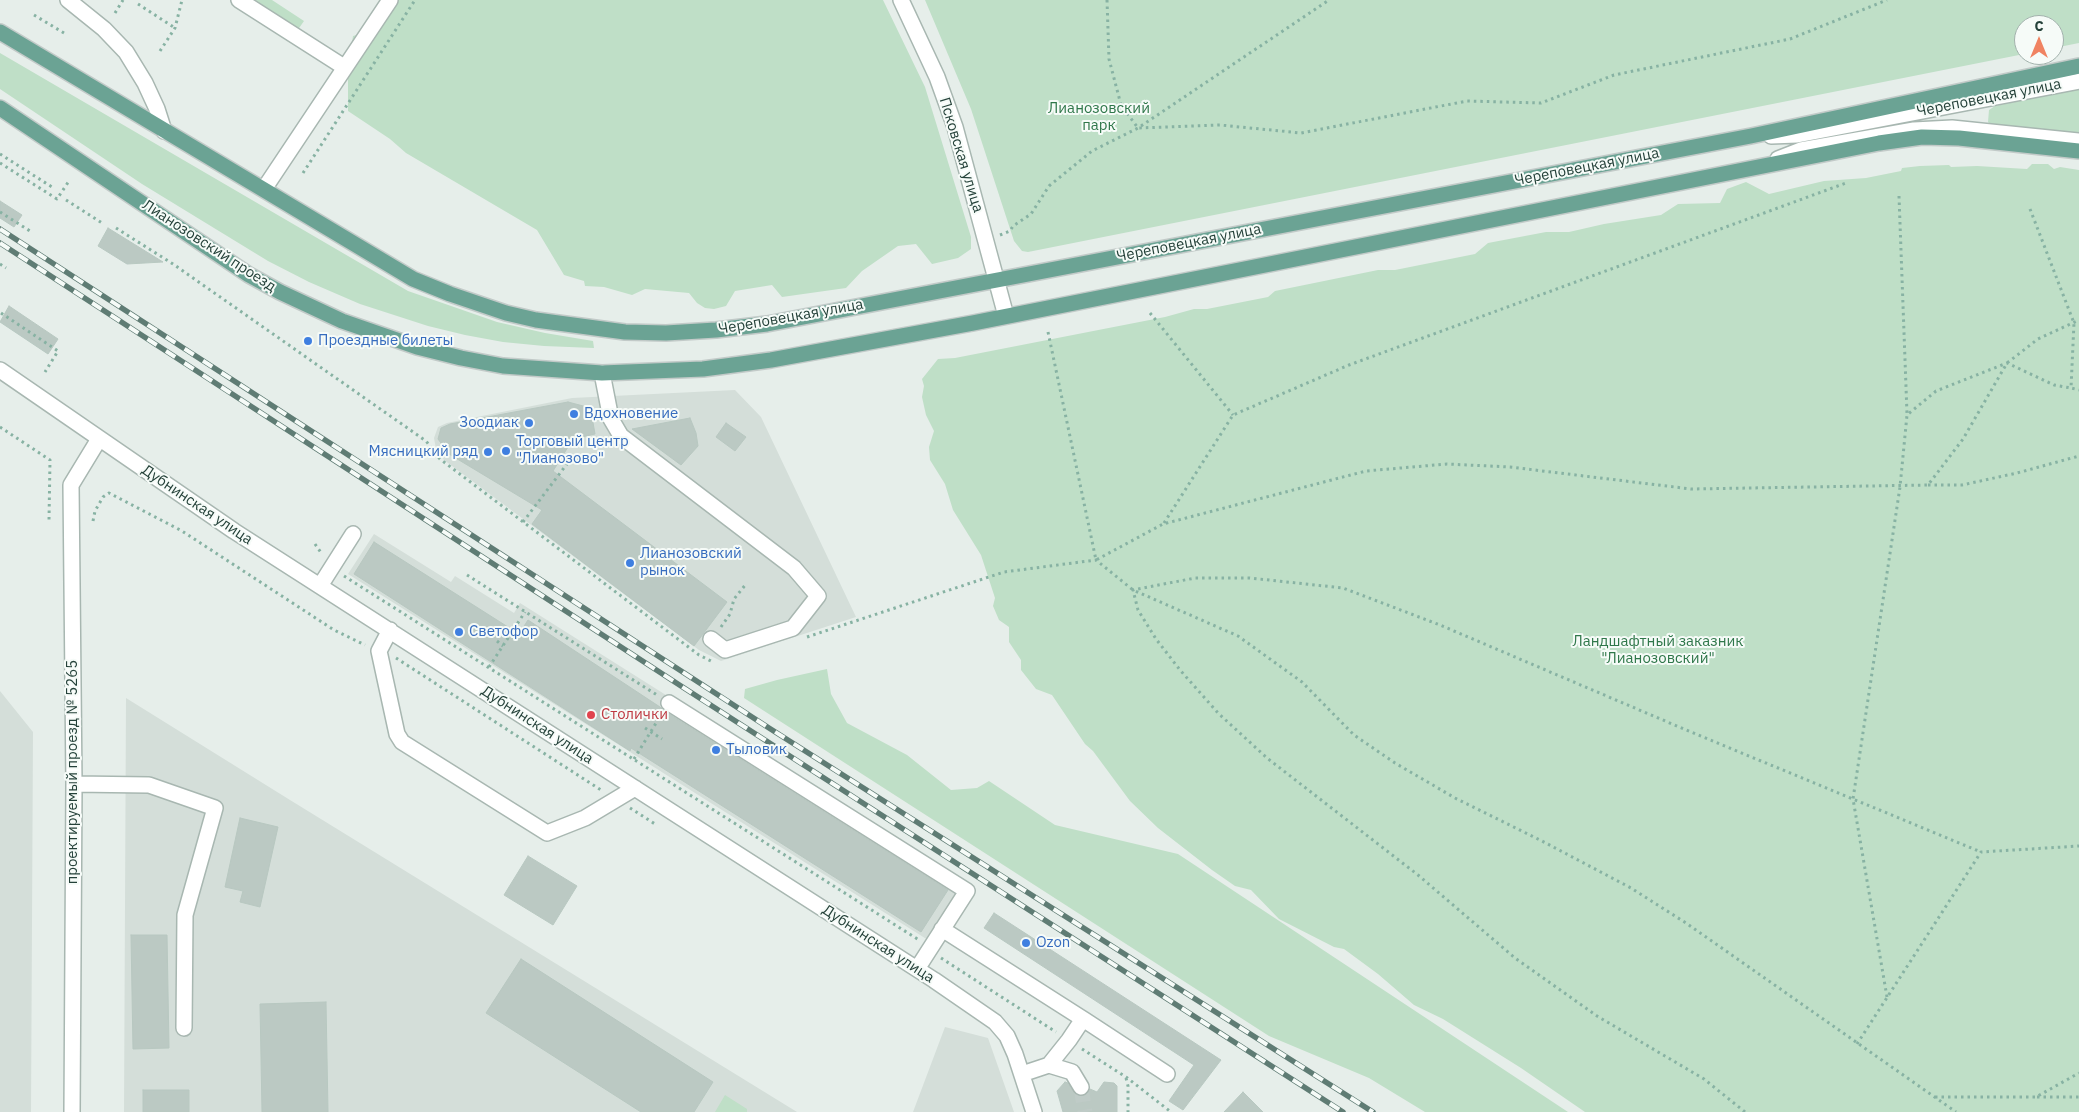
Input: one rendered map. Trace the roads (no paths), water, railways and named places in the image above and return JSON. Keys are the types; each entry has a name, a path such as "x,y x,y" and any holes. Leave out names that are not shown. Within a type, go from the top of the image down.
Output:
{"main road":[{"path":"0,32 264,189"},
{"name":"Череповецкая улица","path":"264,189 413,279 506,313 536,320 625,332 666,333 716,330 767,324 1751,136 2079,66"},
{"name":"Лианозовский проезд","path":"0,108 249,275 342,321 417,347 503,366 602,373 642,372"},
{"name":"Череповецкая улица","path":"642,372 703,369 771,360 1006,316 1879,143 1922,137 1959,138 2079,150"}],"street":[{"path":"68,0 104,29 126,52 145,83 157,109 164,131"},
{"path":"239,0 344,67"},
{"path":"264,189 390,0"},
{"name":"Псковская улица","path":"901,0 937,77 955,127 1006,316"},
{"name":"Череповецкая улица","path":"1751,136 1797,135 2079,81"},
{"name":"Череповецкая улица","path":"1760,166 1801,150 1914,130 1952,128 2079,141"},
{"name":"Дубнинская улица","path":"0,370 234,531 917,969 996,1022 1015,1054 1034,1112"},
{"path":"602,373 611,419 621,436 794,568 818,596 793,628 725,650 711,639"},
{"name":"проектируемый проезд № 5265","path":"72,1112 74,784 71,485 99,439"},
{"path":"320,586 353,534"},
{"path":"390,630 379,651 397,734 402,742 547,833 584,818 635,788"},
{"path":"669,703 966,891 917,969"},
{"path":"74,784 148,785 216,808 185,915 184,1028"},
{"path":"942,929 1168,1074"},
{"path":"1022,1074 1049,1065 1083,1019"},
{"path":"1049,1065 1072,1072 1081,1087"}],"tunnel":[{"path":"1081,1087 1085,1112"}],"railway":[{"path":"0,229 769,728 1373,1112"},
{"path":"0,243 681,686 1343,1112"}],"place":[{"name":"Проездные билеты","path":"308,341"},
{"name":"Вдохновение","path":"574,414"},
{"name":"Зоодиак","path":"529,423"},
{"name":"Торговый центр \"Лианозово\"","path":"506,451"},
{"name":"Мясницкий ряд","path":"488,452"},
{"name":"Лианозовский рынок","path":"630,563"},
{"name":"Светофор","path":"459,632"},
{"name":"Столички","path":"591,715"},
{"name":"Тыловик","path":"716,750"},
{"name":"Ozon","path":"1026,943"}],"park label":[{"name":"Лианозовский парк","path":"1099,118"},
{"name":"Ландшафтный заказник \"Лианозовский\"","path":"1658,650"}]}
